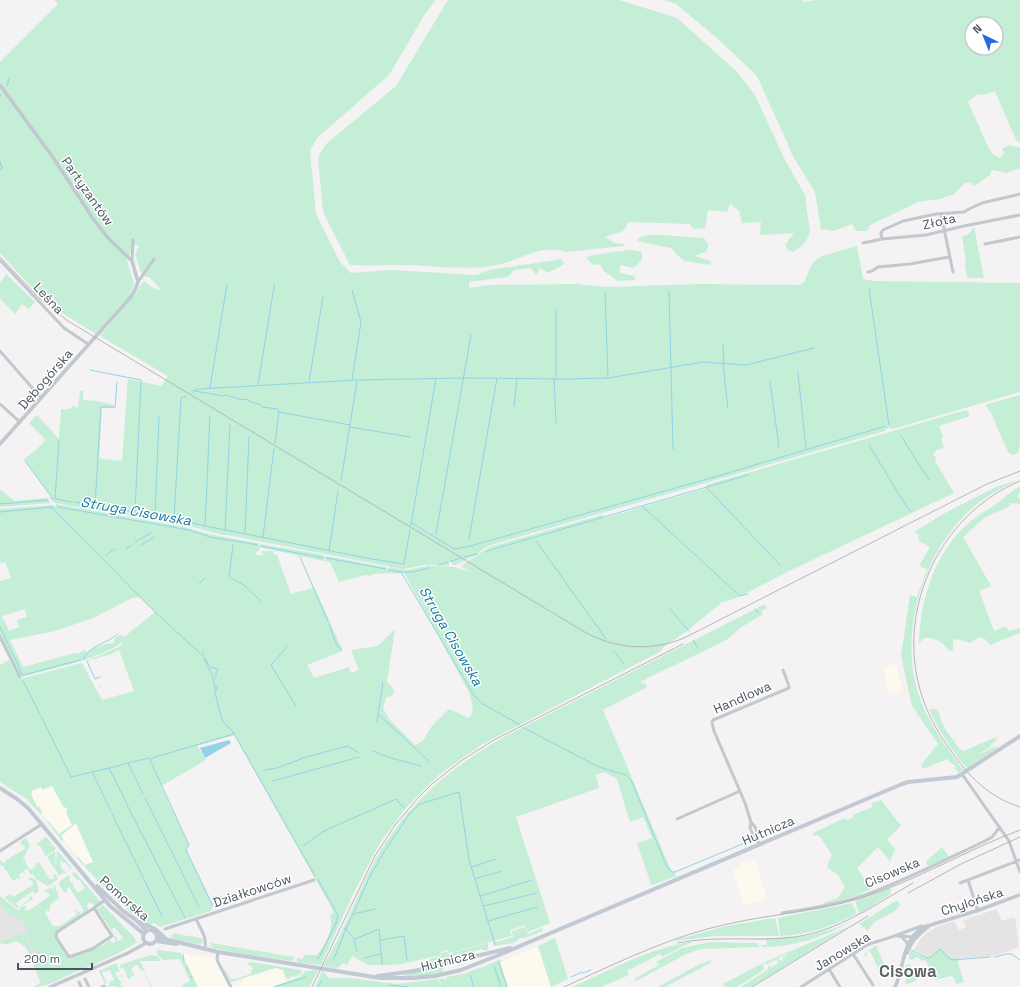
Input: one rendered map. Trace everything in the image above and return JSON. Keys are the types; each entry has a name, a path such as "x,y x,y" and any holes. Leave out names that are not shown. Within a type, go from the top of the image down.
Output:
{"main road":[{"name":"Hutnicza","path":"184,944 218,952 376,976 380,978 429,977 461,970 759,842 902,784 908,782 952,778 962,774 1020,736"},
{"name":"Pomorska","path":"0,788 23,803 118,913 146,932"},
{"name":"Pomorska","path":"107,899 136,920 146,932"},
{"path":"136,920 154,929 166,939"},
{"path":"156,939 153,931 146,932 145,941 151,944 156,939 166,939 184,944"},
{"path":"156,939 184,944"},
{"name":"Hutnicza","path":"376,976 402,973 446,964 522,945"},
{"path":"492,952 494,957"},
{"path":"455,961 461,970"},
{"path":"444,974 446,964"},
{"path":"401,978 402,973"}],"street":[{"name":"Partyzantów","path":"0,85 52,156 94,220 108,238 132,261"},
{"path":"882,239 882,232 887,228 914,218 962,213 982,203 1020,194"},
{"path":"941,214 953,272"},
{"name":"Złota","path":"863,243 882,239 926,235 1020,215"},
{"path":"985,244 1020,237"},
{"path":"133,240 132,261 138,282"},
{"path":"868,272 878,267 910,264 949,257"},
{"path":"88,344 132,296 137,288 138,282 154,259"},
{"name":"Leśna","path":"0,260 64,328 88,344"},
{"name":"Dębogórska","path":"0,444 88,344"},
{"path":"0,351 42,398"},
{"path":"0,404 20,422"},
{"path":"0,637 20,677"},
{"name":"Handlowa","path":"759,842 754,837 750,828 751,822 740,791 714,731 712,722 719,717 788,688 789,686 783,670"},
{"path":"962,774 1010,842 1018,860 1020,872"},
{"path":"677,818 740,791"},
{"path":"0,851 42,824"},
{"name":"Cisowska","path":"782,913 823,906 868,894 985,841 992,837 1000,827"},
{"path":"960,883 1018,860"},
{"name":"Działkowców","path":"164,929 314,880"},
{"path":"968,880 978,911"},
{"name":"Chylońska","path":"904,957 917,931 924,927 978,911 1020,895"},
{"path":"94,908 112,936 92,949 69,957 56,937 57,932 107,899"},
{"path":"196,918 205,936 205,949"},
{"name":"Chylońska","path":"896,986 908,944 914,937 931,925"},
{"name":"Janowska","path":"801,987 806,986 829,969 874,942 894,936 904,931 922,926 924,927"},
{"name":"Janowska","path":"894,936 914,937"},
{"path":"902,936 908,944"},
{"path":"50,987 128,953 145,941"},
{"path":"218,952 217,960 230,987"},
{"path":"853,954 873,985"},
{"path":"829,969 840,987"},
{"path":"85,979 89,987"},
{"path":"79,982 81,987"}],"shaded area":[{"path":"896,664 903,691 889,694 885,679 884,667"},
{"path":"50,783 57,783 93,862 85,865 31,800 24,794"},
{"path":"755,858 767,899 743,905 733,870 740,864"},
{"path":"0,897 32,922 49,929 72,965 39,979 26,947 16,941 7,944 0,943"},
{"path":"997,909 1002,921 1015,917 1019,947 994,956 954,959 941,948 929,957 914,950 920,940 927,933 938,926 954,921 959,930 966,927 963,920"},
{"path":"538,946 551,987 508,987 500,962"},
{"path":"181,953 214,958 228,986 244,981 244,978 275,968 283,970 287,982 272,987 198,987"}],"green space":[{"path":"55,0 436,0 425,14 389,75 317,138 310,151 316,214 340,262 351,273 390,270 476,275 489,270 562,259 564,264 548,273 540,268 536,275 531,268 514,270 508,277 469,282 469,288 490,285 581,284 606,287 701,284 799,285 804,282 813,262 822,256 857,246 863,279 873,281 1020,283 1020,392 896,428 891,429 889,427 885,431 491,545 476,555 455,565 449,562 449,566 425,565 403,569 223,535 193,527 55,503 49,498 52,497 24,459 46,440 29,423 37,415 59,439 61,409 69,409 74,406 78,408 80,391 83,391 83,400 114,405 114,408 102,408 99,457 102,459 122,461 128,379 161,386 168,376 100,336 136,293 144,281 153,288 159,290 160,288 149,277 145,277 141,272 135,255 139,246 135,245 127,260 134,284 133,288 129,296 96,334 59,311 38,294 0,253 0,62 58,4"},
{"path":"448,0 619,0 677,18 736,71 755,95 785,160 805,195 810,232 805,243 793,252 788,250 785,245 794,233 760,235 761,222 742,223 739,211 730,203 727,212 708,210 705,228 693,229 690,224 629,222 623,231 605,237 614,243 624,244 624,246 566,252 558,250 541,251 501,264 477,268 452,268 415,265 350,265 323,212 318,157 326,144 396,86"},
{"path":"664,0 803,0 803,2 817,0 1020,0 1020,142 1016,140 995,91 987,94 976,95 968,102 989,149 994,155 1000,158 1004,153 1002,149 1010,145 1020,148 1020,168 1007,173 993,170 990,172 991,174 974,186 970,182 965,183 954,194 940,199 918,202 870,225 867,231 856,231 852,224 834,231 821,229 815,192 794,158 757,76 718,39 676,4"},
{"path":"973,227 984,278 967,278 962,236 969,233"},
{"path":"648,235 704,238 708,244 707,251 695,256 710,261 711,265 685,261 671,248 637,241 639,238"},
{"path":"631,250 642,252 642,260 633,268 620,265 620,273 634,276 636,280 618,281 604,271 600,264 593,265 586,257 603,254"},
{"path":"6,274 35,302 29,309 22,304 15,314 0,299 0,284"},
{"path":"1020,395 1020,444 1018,453 1012,455 1008,452 991,413 985,405"},
{"path":"966,410 969,413 967,417 939,426 943,436 941,440 944,448 937,450 933,454 936,458 935,461 954,493 787,572 737,598 722,602 687,631 661,649 663,650 481,745 440,774 404,810 380,843 355,890 321,965 299,963 297,958 303,959 304,955 317,955 330,931 330,915 333,914 333,910 234,735 197,746 206,760 161,786 189,845 186,849 213,905 211,911 160,927 154,923 150,925 131,913 123,905 121,900 120,903 77,858 78,857 85,865 93,862 76,823 61,836 64,840 62,841 48,823 48,821 59,834 72,825 66,812 67,808 64,808 52,786 42,790 41,787 31,791 37,807 39,806 42,813 40,814 27,799 0,782 0,665 9,660 20,679 82,663 102,700 134,691 119,650 85,662 119,647 122,645 122,642 114,648 90,658 25,676 20,676 0,635 0,581 11,578 5,562 0,563 0,509 53,505 56,507 56,504 184,527 209,534 258,543 260,548 255,553 256,555 263,555 262,551 273,551 275,555 277,555 291,594 314,587 343,651 307,665 314,678 349,667 351,673 359,670 351,650 378,646 395,629 387,682 393,688 394,693 391,696 386,697 383,708 390,720 415,745 423,741 431,727 449,709 469,718 473,709 469,692 404,573 372,574 371,576 365,575 339,582 330,562 325,561 326,556 386,567 387,570 389,567 406,570 428,566 453,567 473,572 463,568 462,565 490,547 602,515 605,518 707,488 706,485","holes":["140,597 155,612 124,637 121,635 116,638 113,643 89,650 88,653 84,650 79,653 23,667 10,640 55,631 93,618 132,598","25,609 27,617 17,620 19,627 9,631 2,616"]},
{"path":"1018,480 996,491 965,515 949,534 935,556 924,580 912,631 912,657 915,682 923,706 931,723 963,770 958,773 954,765 947,759 923,769 921,765 938,744 912,706 901,656 910,595 917,597 927,569 919,566 930,547 919,541 918,534 914,532 945,513 996,487"},
{"path":"1020,487 1018,497 1020,498 1020,504 1010,503 1010,506 984,518 963,537 991,586 979,591 994,631 1006,626 1009,631 1020,628 1020,633 990,645 985,639 980,637 970,643 957,639 953,641 953,650 949,651 941,643 931,638 924,638 919,643 920,626 927,592 932,576 949,545 959,532 972,520"},
{"path":"1,490 14,501 47,498 50,503 0,507"},
{"path":"261,544 324,555 324,561 263,548 260,547"},
{"path":"763,605 766,605 767,608 761,611 763,614 740,628 728,639 649,677 640,683 646,684 647,687 603,710 670,868 676,876 653,885 649,885 651,884 637,843 652,838 643,817 630,822 617,779 604,772 596,775 599,788 516,817 550,923 528,932 525,925 510,930 512,936 449,953 447,950 441,952 441,955 402,964 368,965 352,956 347,965 342,963 341,966 337,967 337,969 323,966 342,930 371,868 384,846 397,826 412,808 446,776 506,736"},
{"path":"930,709 937,709 945,729 959,748 964,751 996,737 997,740 988,747 995,745 978,754 997,746 997,748 967,768 946,740 935,722"},
{"path":"881,800 901,826 887,839 895,849 890,861 878,847 857,868 871,889 859,895 823,905 823,903 838,898 845,887 838,875 827,866 832,855 821,838 818,835 814,836 813,833 845,818 847,820 853,818 853,815 872,807 872,803"},
{"path":"46,837 53,845 49,845 56,848 46,856 40,846 36,844"},
{"path":"26,838 30,845 24,857 21,857 24,858 14,879 24,859 30,870 39,862 50,880 55,878 53,875 56,874 58,879 48,886 36,879 32,872 33,875 29,875 30,873 26,868 24,871 26,876 23,872 18,875 21,878 17,878 13,881 7,870 6,871 3,866 0,865 0,860 3,863 25,849 24,845 20,842"},
{"path":"942,847 949,857 928,866 926,862"},
{"path":"57,850 72,868 69,870 70,869 65,862 60,862 60,866 66,872 65,874 60,875 60,877 47,857 55,851 56,867"},
{"path":"75,872 101,902 94,907 93,904 89,902 87,906 89,910 82,914 84,910 69,887 65,893 59,884 59,882 69,875 71,883 74,882 72,884 78,893 85,888 79,879 77,880 72,874"},
{"path":"31,877 36,880 39,891 35,894 33,891 16,903 18,907 30,899 29,897 31,896 33,899 17,908 5,897 10,894 13,897 33,885 32,880 30,881 28,879"},
{"path":"55,885 59,898 50,905 50,911 49,912 48,910 45,913 53,926 60,926 76,915 77,912 74,910 76,909 82,915 55,935 73,966 70,960 72,957 101,945 102,946 108,942 109,939 112,943 116,942 115,936 117,937 116,938 118,941 123,938 115,928 112,928 114,933 112,934 113,932 96,910 103,905 137,942 98,963 44,986 33,987 41,983 26,947 16,941 6,944 0,942 26,932 27,943 33,952 31,954 34,957 38,955 49,972 38,954 37,955 29,943 28,939 28,934 26,928 21,920 3,909 1,906 0,896 19,911 20,908 25,905 26,907 24,908 28,911 50,896 48,892 46,893 45,891 51,887 53,889 53,886","holes":["45,927 49,929 52,934 45,928 28,939"]},
{"path":"891,888 891,894 859,914 855,901"},
{"path":"897,900 900,905 895,911 874,922 868,931 859,924"},
{"path":"852,903 857,914 810,932 780,936 778,918"},
{"path":"775,918 779,936 715,936 675,940 726,926"},
{"path":"853,920 821,936 798,943 774,947 762,947 762,945 767,945 766,940 749,940 806,936 836,928"},
{"path":"850,926 751,987 741,987 767,970 769,965 771,968 778,963 778,959 783,961 783,957 788,955 787,954 767,964 765,962"},
{"path":"525,927 528,934 542,928 543,931 525,938 520,938 514,943 493,946 493,943 513,937 512,931"},
{"path":"175,933 189,937 189,935 203,939 203,942 200,942 203,943 200,945 174,939 172,935"},
{"path":"555,938 568,979 551,987 538,946"},
{"path":"210,940 211,943 294,957 292,961 213,948 209,945 215,946 210,944"},
{"path":"691,942 662,957 660,954 627,971 629,975 601,987 572,987 645,954"},
{"path":"710,942 757,943 760,947 700,949 684,955 636,981 634,979 659,965 656,962 682,948"},
{"path":"488,943 488,948 486,951 481,949 460,957 427,965 425,963 427,960 442,955 442,953 447,952 448,954"},
{"path":"876,945 885,967 879,970 870,951 867,952 865,956 864,954"},
{"path":"941,948 952,958 959,958 958,963 964,982 956,984 953,977 950,976 935,980 926,961 921,961 917,957 912,960 909,958 910,951 927,958"},
{"path":"157,950 181,953 198,987 183,987 182,985 190,981 180,959 163,960 157,954"},
{"path":"151,955 158,956 161,961 140,961 152,987 144,971 140,969 137,964 131,969 135,977 128,975 131,976 131,978 128,979 123,966 121,969 120,965 122,966 121,964"},
{"path":"501,959 502,961 500,962 508,987 315,987 322,971 329,978 348,978 398,984 437,979 442,986 438,979 443,978 445,980 447,977 463,974"},
{"path":"710,960 712,962 665,987 658,987 696,966"},
{"path":"251,962 301,970 302,972 299,975 294,977 292,975 291,978 286,979 283,970 275,968 231,982 223,967 231,979 235,979 251,974 252,969 254,969 252,966 247,965"},
{"path":"116,963 120,971 115,972 121,982 124,981 120,985 123,987 105,987 110,985 109,982 114,980 110,970 105,972 104,970 102,973 107,983 105,984 99,971"},
{"path":"763,963 764,969 762,971 737,987 725,987 723,984"},
{"path":"909,964 917,980 908,984 905,983 908,975 903,972 906,965"},
{"path":"444,966 442,973 429,976 403,976 405,974"},
{"path":"305,971 318,971 309,987 272,987 300,977"}],"water":[{"path":"229,740 231,743 205,758 200,748"}],"waterway":[{"path":"7,86 9,78"},
{"path":"0,162 2,168 0,169"},
{"path":"210,388 227,284"},
{"path":"258,385 274,284"},
{"path":"869,289 889,425"},
{"path":"352,290 361,322 352,380"},
{"path":"669,291 673,449"},
{"path":"605,292 608,378"},
{"path":"309,382 323,297"},
{"path":"556,310 556,377"},
{"path":"436,534 471,335"},
{"path":"723,345 724,364"},
{"path":"192,393 194,390 199,389 357,380 608,378 703,362 746,365 814,348"},
{"path":"723,364 728,409"},
{"path":"90,370 141,380 135,512 138,512"},
{"path":"798,373 806,449"},
{"path":"411,525 436,378"},
{"path":"469,539 497,378"},
{"path":"514,406 517,378"},
{"path":"554,378 556,423"},
{"path":"341,481 357,381"},
{"path":"75,502 95,505 101,407 115,407 117,382"},
{"path":"770,382 779,447"},
{"path":"195,391 223,396 227,395 238,399 249,400 250,402 260,404 262,407 278,409 279,412 350,425"},
{"path":"174,519 181,398 186,396"},
{"path":"275,443 279,412"},
{"path":"155,515 159,416"},
{"path":"192,523 205,526 210,416"},
{"path":"225,530 230,425"},
{"path":"701,481 886,426"},
{"path":"350,427 410,437"},
{"path":"901,436 929,480"},
{"path":"245,534 249,437"},
{"path":"55,499 59,441"},
{"path":"869,445 911,512"},
{"path":"263,537 274,448"},
{"path":"25,461 53,499"},
{"path":"487,551 748,475"},
{"path":"467,547 700,481"},
{"path":"707,488 781,566"},
{"path":"329,551 338,491"},
{"path":"56,499 72,502"},
{"path":"0,504 48,500"},
{"path":"96,506 119,510"},
{"path":"642,506 740,596 748,595"},
{"path":"51,507 156,613 202,655"},
{"name":"Struga Cisowska","path":"0,512 53,507"},
{"name":"Struga Cisowska","path":"58,507 189,530 210,537 258,545"},
{"path":"122,510 134,512"},
{"path":"141,513 189,522"},
{"path":"412,523 454,549 465,547"},
{"path":"205,526 404,564 410,530"},
{"path":"135,542 151,533"},
{"path":"141,545 154,537"},
{"path":"536,541 606,639"},
{"path":"126,549 132,545"},
{"path":"233,545 229,577 244,585 261,601"},
{"name":"Struga Cisowska","path":"260,546 324,558"},
{"path":"106,555 115,549"},
{"path":"464,557 477,554"},
{"path":"300,557 328,621"},
{"name":"Struga Cisowska","path":"326,558 386,569"},
{"path":"451,561 461,558"},
{"path":"439,565 448,562"},
{"path":"402,572 413,572 429,568"},
{"name":"Struga Cisowska","path":"388,570 401,572 475,697 483,704 520,725"},
{"path":"199,584 205,578"},
{"path":"670,609 689,631"},
{"path":"755,609 758,613"},
{"path":"329,624 337,646 341,649"},
{"path":"0,627 23,676"},
{"path":"84,659 86,655 94,648 118,634"},
{"path":"693,640 697,647"},
{"path":"287,647 271,665 296,706"},
{"path":"613,650 624,664"},
{"path":"203,651 204,655"},
{"path":"203,657 213,677 222,720 233,732 315,876"},
{"path":"205,658 210,667 218,669 215,679"},
{"path":"23,675 80,660"},
{"path":"87,661 95,679 100,677"},
{"path":"23,681 40,714"},
{"path":"377,722 383,682"},
{"path":"215,685 217,688 216,691"},
{"path":"378,714 430,762"},
{"path":"41,716 71,777 109,768 127,804"},
{"name":"Struga Cisowska","path":"522,727 599,767 626,775 631,780 667,867 672,872 752,840"},
{"path":"213,906 186,850 189,845 150,760 155,757 234,734"},
{"path":"265,770 277,768 306,757 348,746 359,753"},
{"path":"373,751 391,758 421,766"},
{"path":"273,781 359,757"},
{"path":"128,763 150,758"},
{"path":"110,768 128,763 143,794"},
{"path":"93,774 111,811"},
{"path":"353,914 370,876 410,813 420,804 459,792 469,860 495,944"},
{"path":"145,798 199,907"},
{"path":"303,846 324,831 396,799 404,808"},
{"path":"127,805 185,918"},
{"path":"112,814 162,916"},
{"name":"Struga Cisowska","path":"763,835 790,823 797,823"},
{"path":"472,867 496,859"},
{"path":"475,879 501,871"},
{"path":"318,880 338,915 336,922 337,924"},
{"path":"481,896 532,880"},
{"path":"484,906 537,893"},
{"path":"488,921 537,907"},
{"path":"357,951 354,939 346,929 353,914 375,909"},
{"path":"317,959 319,958 336,923"},
{"path":"333,961 346,929 344,928"},
{"path":"355,939 379,929 382,965"},
{"path":"381,940 404,936 407,960"},
{"name":"Struga Cisowska","path":"911,950 928,958 940,949 953,960 990,957"},
{"path":"364,958 381,954"},
{"name":"Struga Cisowska","path":"995,957 1012,954 1020,960"},
{"path":"183,955 184,960"},
{"path":"499,963 507,987"},
{"path":"494,966 501,987"},
{"path":"187,967 189,972"},
{"path":"583,973 591,970"},
{"path":"571,977 582,972"},
{"path":"470,975 474,987"},
{"path":"274,987 306,977"},
{"path":"318,987 321,981"},
{"path":"389,985 408,987"}],"railway":[{"path":"0,257 40,299 68,321 583,631 607,642 620,645 646,647 684,638 987,484 1020,471"},
{"path":"1020,481 993,495 970,514 950,536 934,561 923,588 916,617 914,647 917,677 922,697 930,716 945,743 973,778 989,792 1020,807"},
{"path":"312,987 375,856 395,825 432,784 461,761 492,741 683,644"},
{"path":"564,987 652,948 707,929 746,920 804,911 861,898 901,883 1020,830"},
{"path":"908,893 961,864 1020,837"},
{"path":"678,943 707,939 765,939 794,937 810,934 856,916 913,883"},
{"path":"752,987 868,916"}],"district":[{"name":"Cisowa","path":"908,971"}]}
